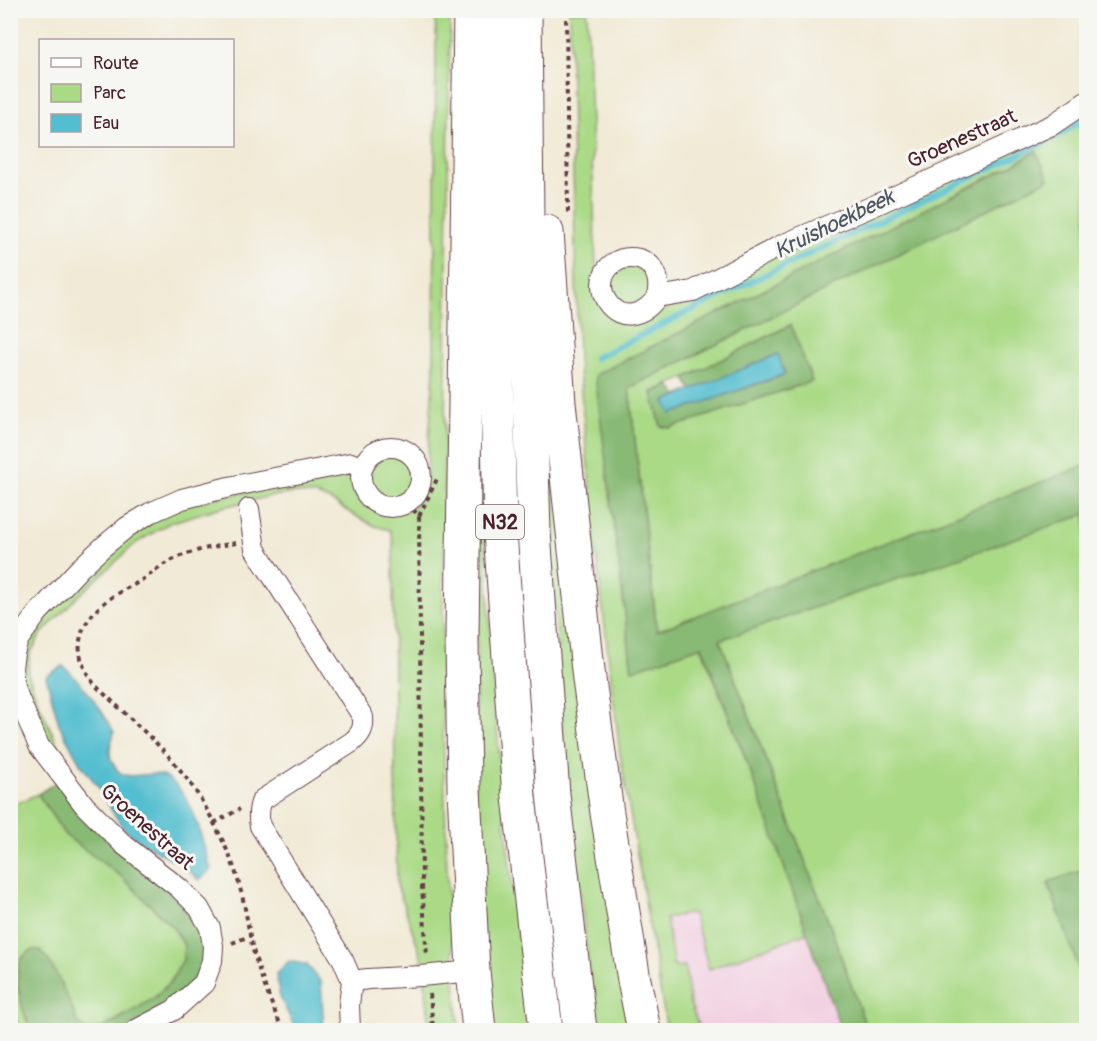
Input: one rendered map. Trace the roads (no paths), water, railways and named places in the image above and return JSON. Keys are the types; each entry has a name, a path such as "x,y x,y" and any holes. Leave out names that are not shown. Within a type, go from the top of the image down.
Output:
{"highway":[{"path":"471,10 462,638 464,789 473,971 479,1030"},
{"name":"N32","path":"494,10 500,532 519,797 546,1030"},
{"name":"N32","path":"525,10 528,326 534,532 553,794 580,1030"},
{"path":"525,58 541,131 559,403 589,679 607,813 644,1030"}],"street":[{"name":"Groenestraat","path":"657,297 693,291 782,245 1052,125 1086,102"},
{"path":"388,447 399,448 410,453 417,462 421,473 420,485 415,495 407,503 393,508 378,506 366,496 361,483 362,468 367,458 376,450 388,447"},
{"name":"Groenestraat","path":"136,1030 174,1010 204,983 212,961 213,946 210,928 199,908 180,888 123,844 84,806 39,746 14,684 12,668 18,640 37,614 79,569 127,527 150,513 182,499 229,487 351,463 362,468"},
{"path":"249,509 255,549 363,717 364,725 361,735 262,800 258,816 260,826 343,960 352,981 349,1005 350,1030"},
{"path":"352,981 473,971"}],"water":[{"path":"778,354 785,374 671,414 665,401"},
{"path":"63,666 92,697 114,732 110,754 118,771 130,776 161,775 178,787 185,797 196,821 211,870 199,880 181,864 146,845 125,830 102,792 80,763 59,724 46,676"},
{"path":"289,961 307,965 321,982 324,1030 296,1030 280,997 276,974"}],"waterway":[{"name":"Kruishoekbeek","path":"595,358 1016,156 1061,134 1086,118"}]}
